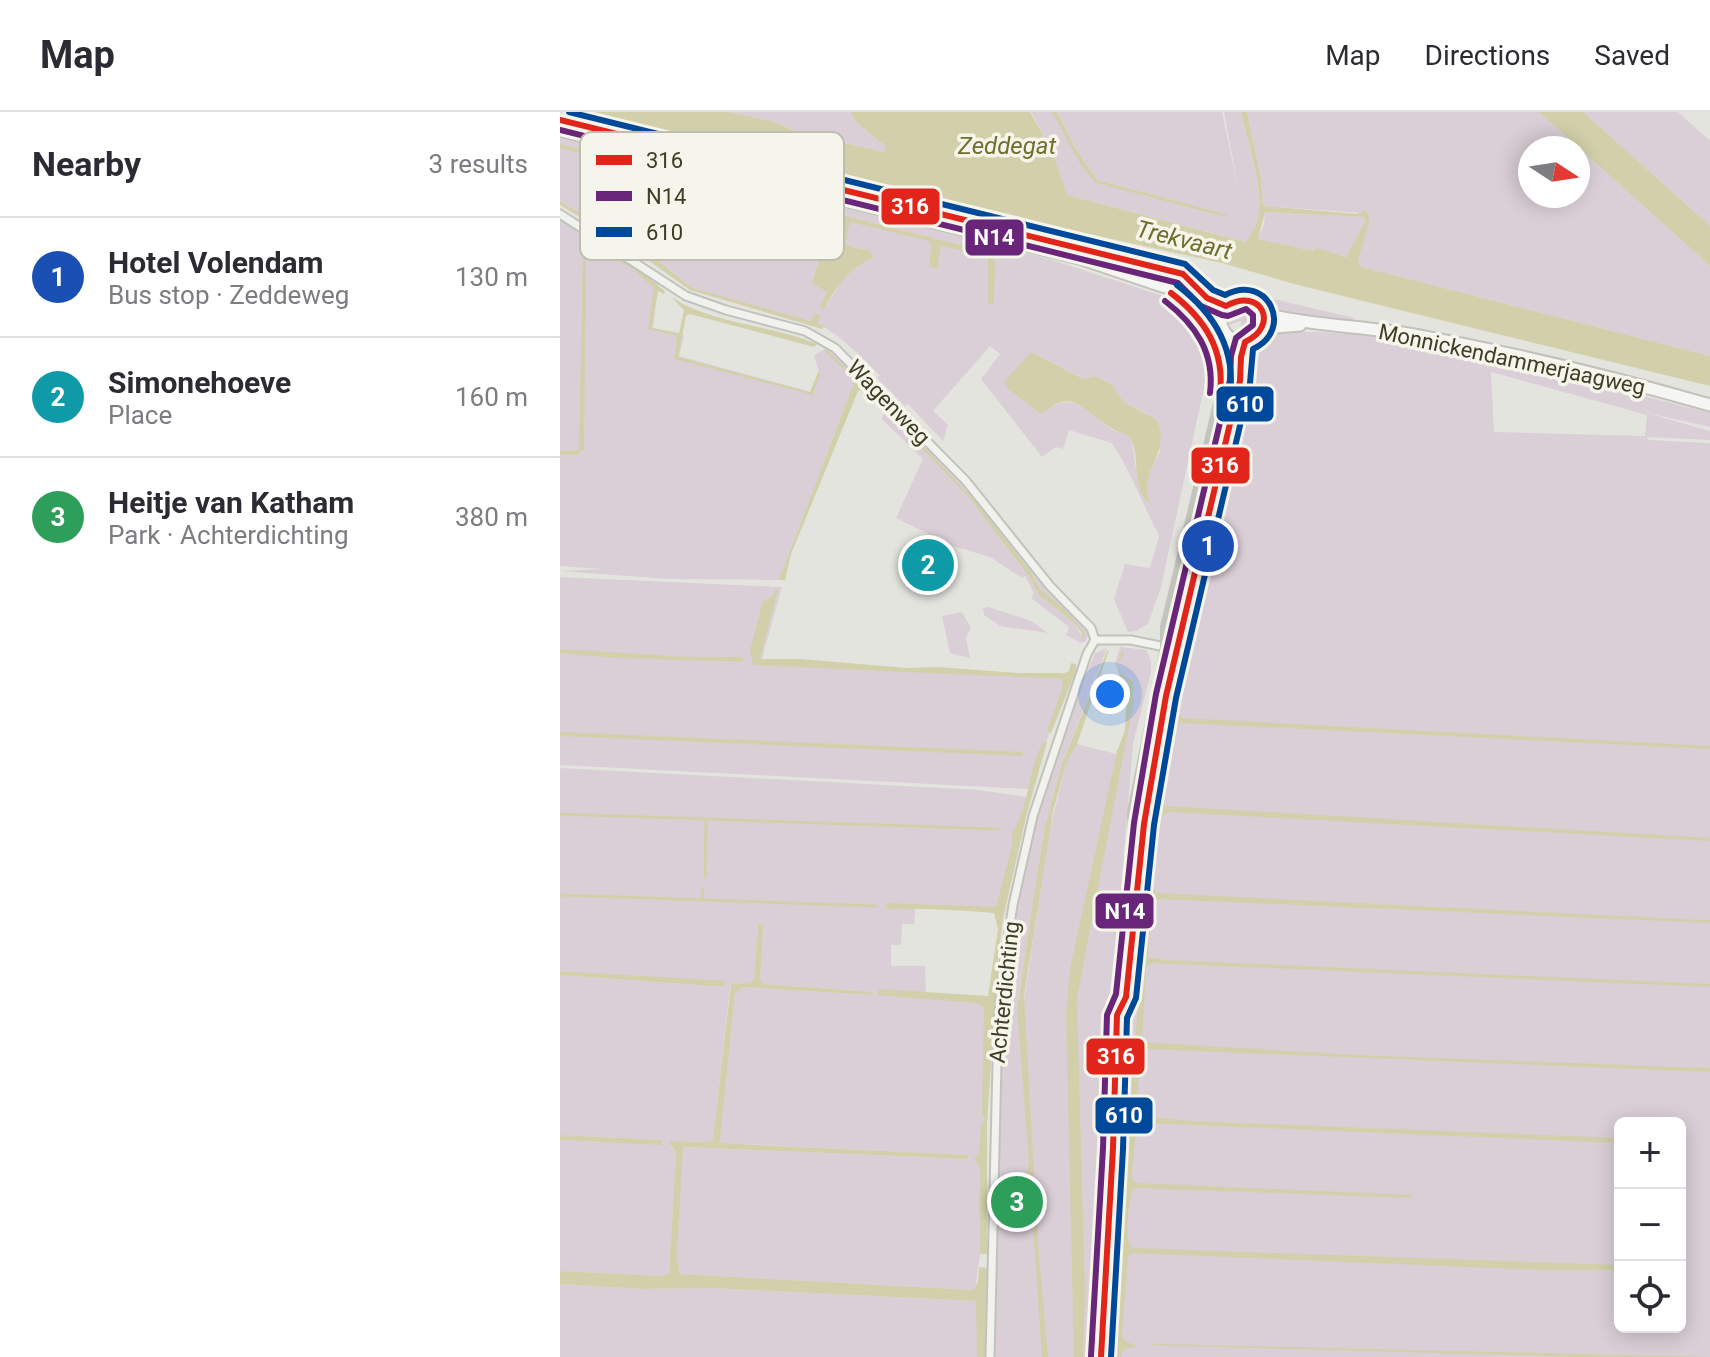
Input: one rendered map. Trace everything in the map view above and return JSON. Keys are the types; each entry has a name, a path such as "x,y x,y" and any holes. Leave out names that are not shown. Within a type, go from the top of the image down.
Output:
{"main road":[{"path":"560,130 580,135"},
{"path":"844,200 1079,258 1162,286 1195,293 1223,312"},
{"path":"1162,286 1184,300 1203,320 1214,340 1222,386"},
{"path":"1246,298 1256,302 1264,314 1263,328 1254,339 1239,341 1222,327 1223,312 1236,299 1246,298"},
{"path":"1184,300 1223,312"},
{"name":"Monnickendammerjaagweg","path":"1264,314 1312,324 1368,328 1433,338 1710,405"},
{"name":"Monnickendammerjaagweg","path":"1263,328 1312,324"},
{"path":"1101,1357 1117,1026 1143,762 1165,647 1165,627 1222,386 1239,341"},
{"path":"1165,647 1173,628 1239,341"}],"street":[{"name":"Wagenweg","path":"560,214 580,227"},
{"name":"Wagenweg","path":"631,260 686,296 805,331 835,348 966,481 1050,586 1091,628 1095,640"},
{"path":"1095,640 1131,640 1165,647"},
{"name":"Achterdichting","path":"990,1357 997,1036 1004,962 1019,874 1041,786 1087,654 1095,640"}],"shaded area":[{"path":"729,112 851,112 855,121 885,146 886,152 844,143 844,132 798,132 771,121"},
{"path":"1031,112 1052,112 1097,183 1225,217 1225,214 1097,180 1057,112 1222,112 1239,192 1224,112 1241,112 1259,201 1257,221 1247,242 1067,195 1052,150"},
{"path":"1247,112 1539,112 1566,136 1518,136 1518,208 1590,208 1590,158 1710,266 1710,356 1362,267 1358,261 1369,218 1362,213 1263,206 1261,179"},
{"path":"1583,112 1678,112 1710,141 1710,226"},
{"path":"560,136 580,141 580,149 560,144"},
{"path":"560,148 580,153 580,213 560,201"},
{"path":"844,207 1049,259 1160,295 1175,302 1197,321 1197,339 1208,369 1161,587 1148,624 1136,631 1128,632 1114,599 1125,564 1150,568 1159,536 1131,477 1112,443 1069,430 1063,449 1056,447 1042,457 981,379 1000,354 990,346 933,411 948,425 943,441 908,404 905,406 877,378 880,376 858,354 817,323 815,313 811,321 705,293 692,288 657,260 818,260 812,282 827,292 824,309 842,280 861,263 869,250 852,247 846,242 850,221 928,241 931,244 929,267 936,269 940,245 988,256 988,305 993,253 844,215","holes":["1031,352 1085,379 1097,376 1112,385 1124,402 1148,414 1160,451 1148,482 1150,502 1139,488 1131,438 1113,430 1079,404 1062,403 1050,407"]},
{"path":"1265,212 1364,217 1365,222 1347,257 1258,239"},
{"path":"560,220 580,233 580,260 623,260 658,282 653,328 684,335 679,356 813,395 820,376 814,355 827,348 833,350 881,396 880,402 826,350 852,378 853,385 779,580 669,579 560,571 601,569 560,566"},
{"path":"1261,296 1354,318 1353,321 1310,319 1270,311"},
{"path":"1242,305 1251,307 1257,317 1252,330 1240,333 1241,321 1229,325 1233,309"},
{"path":"1289,331 1366,334 1410,340 1710,413 1710,427 1643,412 1710,431 1710,440 1646,437 1649,440 1710,443 1710,1357 1106,1357 1135,912 1172,676 1193,612 1222,458 1244,376 1244,353 1264,333","holes":["1491,372 1647,415 1645,436 1494,432"]},
{"path":"887,405 965,484 1086,627 1088,635 1085,642 1080,643 1066,635 1069,627 1031,598 1034,593 1025,576 1022,578 990,557 953,546 896,518 923,459 882,419","holes":["887,412 976,502 1030,571 1041,590 1072,621 1039,595 1030,578 969,498"]},
{"path":"560,577 782,587 761,662 1070,676 1029,789 560,765"},
{"path":"983,608 1031,621 1048,633 1000,626 984,615"},
{"path":"962,612 971,628 966,638 970,658 950,653 942,616"},
{"path":"1120,647 1146,650 1151,660 1151,672 1133,744 1121,890 1093,1357 994,1357 1003,988 1017,902 1041,794 1054,752 1095,653 1107,648 1062,764 1045,826 1018,999 1018,1008 1023,1008 1049,832 1066,764 1077,744 1120,755 1127,718 1128,689 1115,664"},
{"path":"560,768 979,790 1026,797 1002,909 916,905 914,924 902,924 901,945 891,945 891,966 925,966 926,993 989,1000 980,1254 975,1290 680,1274 677,1256 682,1147 969,1159 968,1155 722,1143 735,993 743,987 871,995 873,992 763,984 760,980 762,924 758,925 754,978 751,983 731,984 730,988 713,1138 710,1142 672,1141 670,1146 676,1151 669,1274 560,1271 560,1140 663,1144 662,1140 560,1135 560,975 711,986 724,982 560,971"},
{"path":"560,1284 977,1301 977,1357 560,1357"}],"water":[{"path":"590,112 729,112 771,121 798,132 670,132"},
{"path":"851,112 1030,112 1052,150 1067,195 1246,242 1259,213 1256,175 1241,112 1247,112 1261,179 1263,206 1357,214 1365,210 1370,218 1358,261 1362,267 1710,356 1710,386 1294,284 1222,263 1016,218 844,175 844,143 885,152 885,146 855,121","holes":["1265,212 1364,217 1365,222 1346,257 1316,248 1314,251 1258,239"]},
{"path":"1052,112 1057,112 1097,180 1226,214 1225,217 1096,183 1081,165"},
{"path":"1539,112 1583,112 1710,226 1710,266 1590,158 1590,136 1566,136"},
{"path":"560,144 580,149 580,153 560,148"},
{"path":"560,201 580,213 580,217 560,205"},
{"path":"844,215 993,253 995,263 994,304 988,305 988,256 941,246 937,269 929,267 931,244 928,241 850,222 846,243 869,250 873,258 844,279 824,309 820,306 827,292 812,283 819,260 844,260"},
{"path":"583,260 586,260 584,449 576,455 560,454 560,451 579,450"},
{"path":"617,260 630,264 665,291 664,294 658,291 652,328 679,333 684,310 671,297 724,319 817,344 814,347 690,314 686,316 678,357 810,392 819,370 813,395 674,359 675,335 648,329 654,288"},
{"path":"648,260 657,260 692,288 811,321 815,313 820,316 817,323 824,326 822,329 690,290"},
{"path":"826,349 880,402 877,403 864,390 858,391 791,554 785,580 779,580 853,385 852,377 825,352"},
{"path":"1031,352 1084,379 1096,376 1112,385 1124,402 1156,419 1161,442 1148,483 1147,493 1151,504 1140,491 1134,448 1127,435 1101,422 1079,404 1063,402 1041,414 1008,389 1005,381"},
{"path":"888,409 976,502 1030,571 1041,590 1067,611 1085,634 1083,641 1082,633 1072,621 1039,595 1030,578 969,498 887,412"},
{"path":"775,589 778,590 760,659 1018,673 1065,673 1069,671 1071,663 1076,664 1076,671 1051,733 1047,731 1063,686 1061,679 753,665 750,650 763,601 774,595"},
{"path":"1186,647 1188,656 1178,713 1182,718 1710,746 1710,749 1181,723 1173,736 1168,758 1162,800 1166,806 1710,838 1710,841 1169,812 1162,816 1156,844 1153,877 1156,893 1710,920 1710,923 1160,899 1153,901 1151,906 1148,957 1710,984 1710,987 1151,963 1146,968 1142,1042 1355,1055 1710,1068 1710,1072 1146,1049 1141,1054 1137,1103 1133,1106 1148,863 1173,700"},
{"path":"560,649 744,659 743,662 616,658 560,653"},
{"path":"1109,650 1077,744 1066,764 1053,811 1024,996 1038,1243 1048,1357 1042,1357 1032,1213 1025,1188 1029,1161 1017,1008 1045,826 1062,764"},
{"path":"1118,664 1121,673 1133,682 1133,705 1077,998 1085,1296 1083,1357 1074,1357 1066,1014 1070,969 1117,751 1125,731 1127,687 1119,674"},
{"path":"560,732 1023,752 1023,756 560,736"},
{"path":"1047,742 1003,919 987,1124 987,1254 980,1254 980,1167 974,1158 979,1153 981,1125 985,1118 982,1116 984,1007 975,1003 878,995 879,989 988,996 998,929 994,913 886,909 887,903 996,907 1013,842 1011,834 1022,812 1038,753 1043,743"},
{"path":"763,924 760,980 763,984 873,992 871,995 743,987 735,993 720,1141 969,1155 968,1159 683,1147 677,1256 680,1274 974,1290 979,1267 987,1268 985,1357 977,1357 976,1301 560,1284 560,1271 669,1274 676,1151 670,1145 671,1141 710,1142 713,1138 731,984 751,983 754,978 758,925"},
{"path":"560,971 725,981 725,986 560,975"},
{"path":"1131,1116 1614,1138 1614,1143 1142,1123 1136,1127 1132,1174 1133,1181 1137,1183 1412,1195 1412,1198 1136,1188 1132,1191 1128,1236 1132,1248 1614,1265 1614,1270 1541,1270 1132,1253 1128,1256 1122,1336 1125,1341 1138,1346 1123,1349 1121,1357 1114,1357"},
{"path":"560,1135 662,1140 663,1145 560,1140"},
{"path":"1145,1345 1710,1357 1585,1357"}],"waterway":[{"path":"560,814 998,829"},
{"path":"705,877 706,819"},
{"path":"702,900 703,889"},
{"path":"560,895 876,906"}],"transit line":[{"name":"610","path":"569,112 650,132"},
{"name":"316","path":"560,120 609,132"},
{"name":"N14","path":"560,130 580,135"},
{"name":"610","path":"844,180 1185,264 1213,290 1225,295 1240,290 1253,291 1264,297 1271,306 1274,318 1266,340 1253,349 1250,383 1176,698 1154,825 1136,998 1127,1018 1111,1357"},
{"name":"316","path":"844,190 1183,274 1207,298 1226,306 1249,301 1257,304 1264,318 1256,335 1245,342 1241,357 1240,381 1166,696 1144,824 1126,997 1117,1015 1101,1357"},
{"name":"N14","path":"844,200 1178,283 1201,306 1222,315 1228,316 1246,309 1253,315 1253,325 1236,338 1231,356 1230,380 1156,694 1134,823 1116,994 1107,1015 1091,1356"},
{"name":"610","path":"1177,285 1202,307 1220,333 1229,362 1230,395"},
{"name":"316","path":"1171,293 1194,314 1210,337 1219,363 1220,394"},
{"name":"N14","path":"1165,301 1186,320 1201,341 1209,365 1210,393"}],"place":[{"name":"Hotel Volendam","path":"1208,546"},
{"name":"Simonehoeve","path":"928,565"},
{"name":"Heitje van Katham","path":"1017,1202"}],"water label":[{"name":"Zeddegat","path":"1007,146"},
{"name":"Trekvaart","path":"1184,240"}]}
